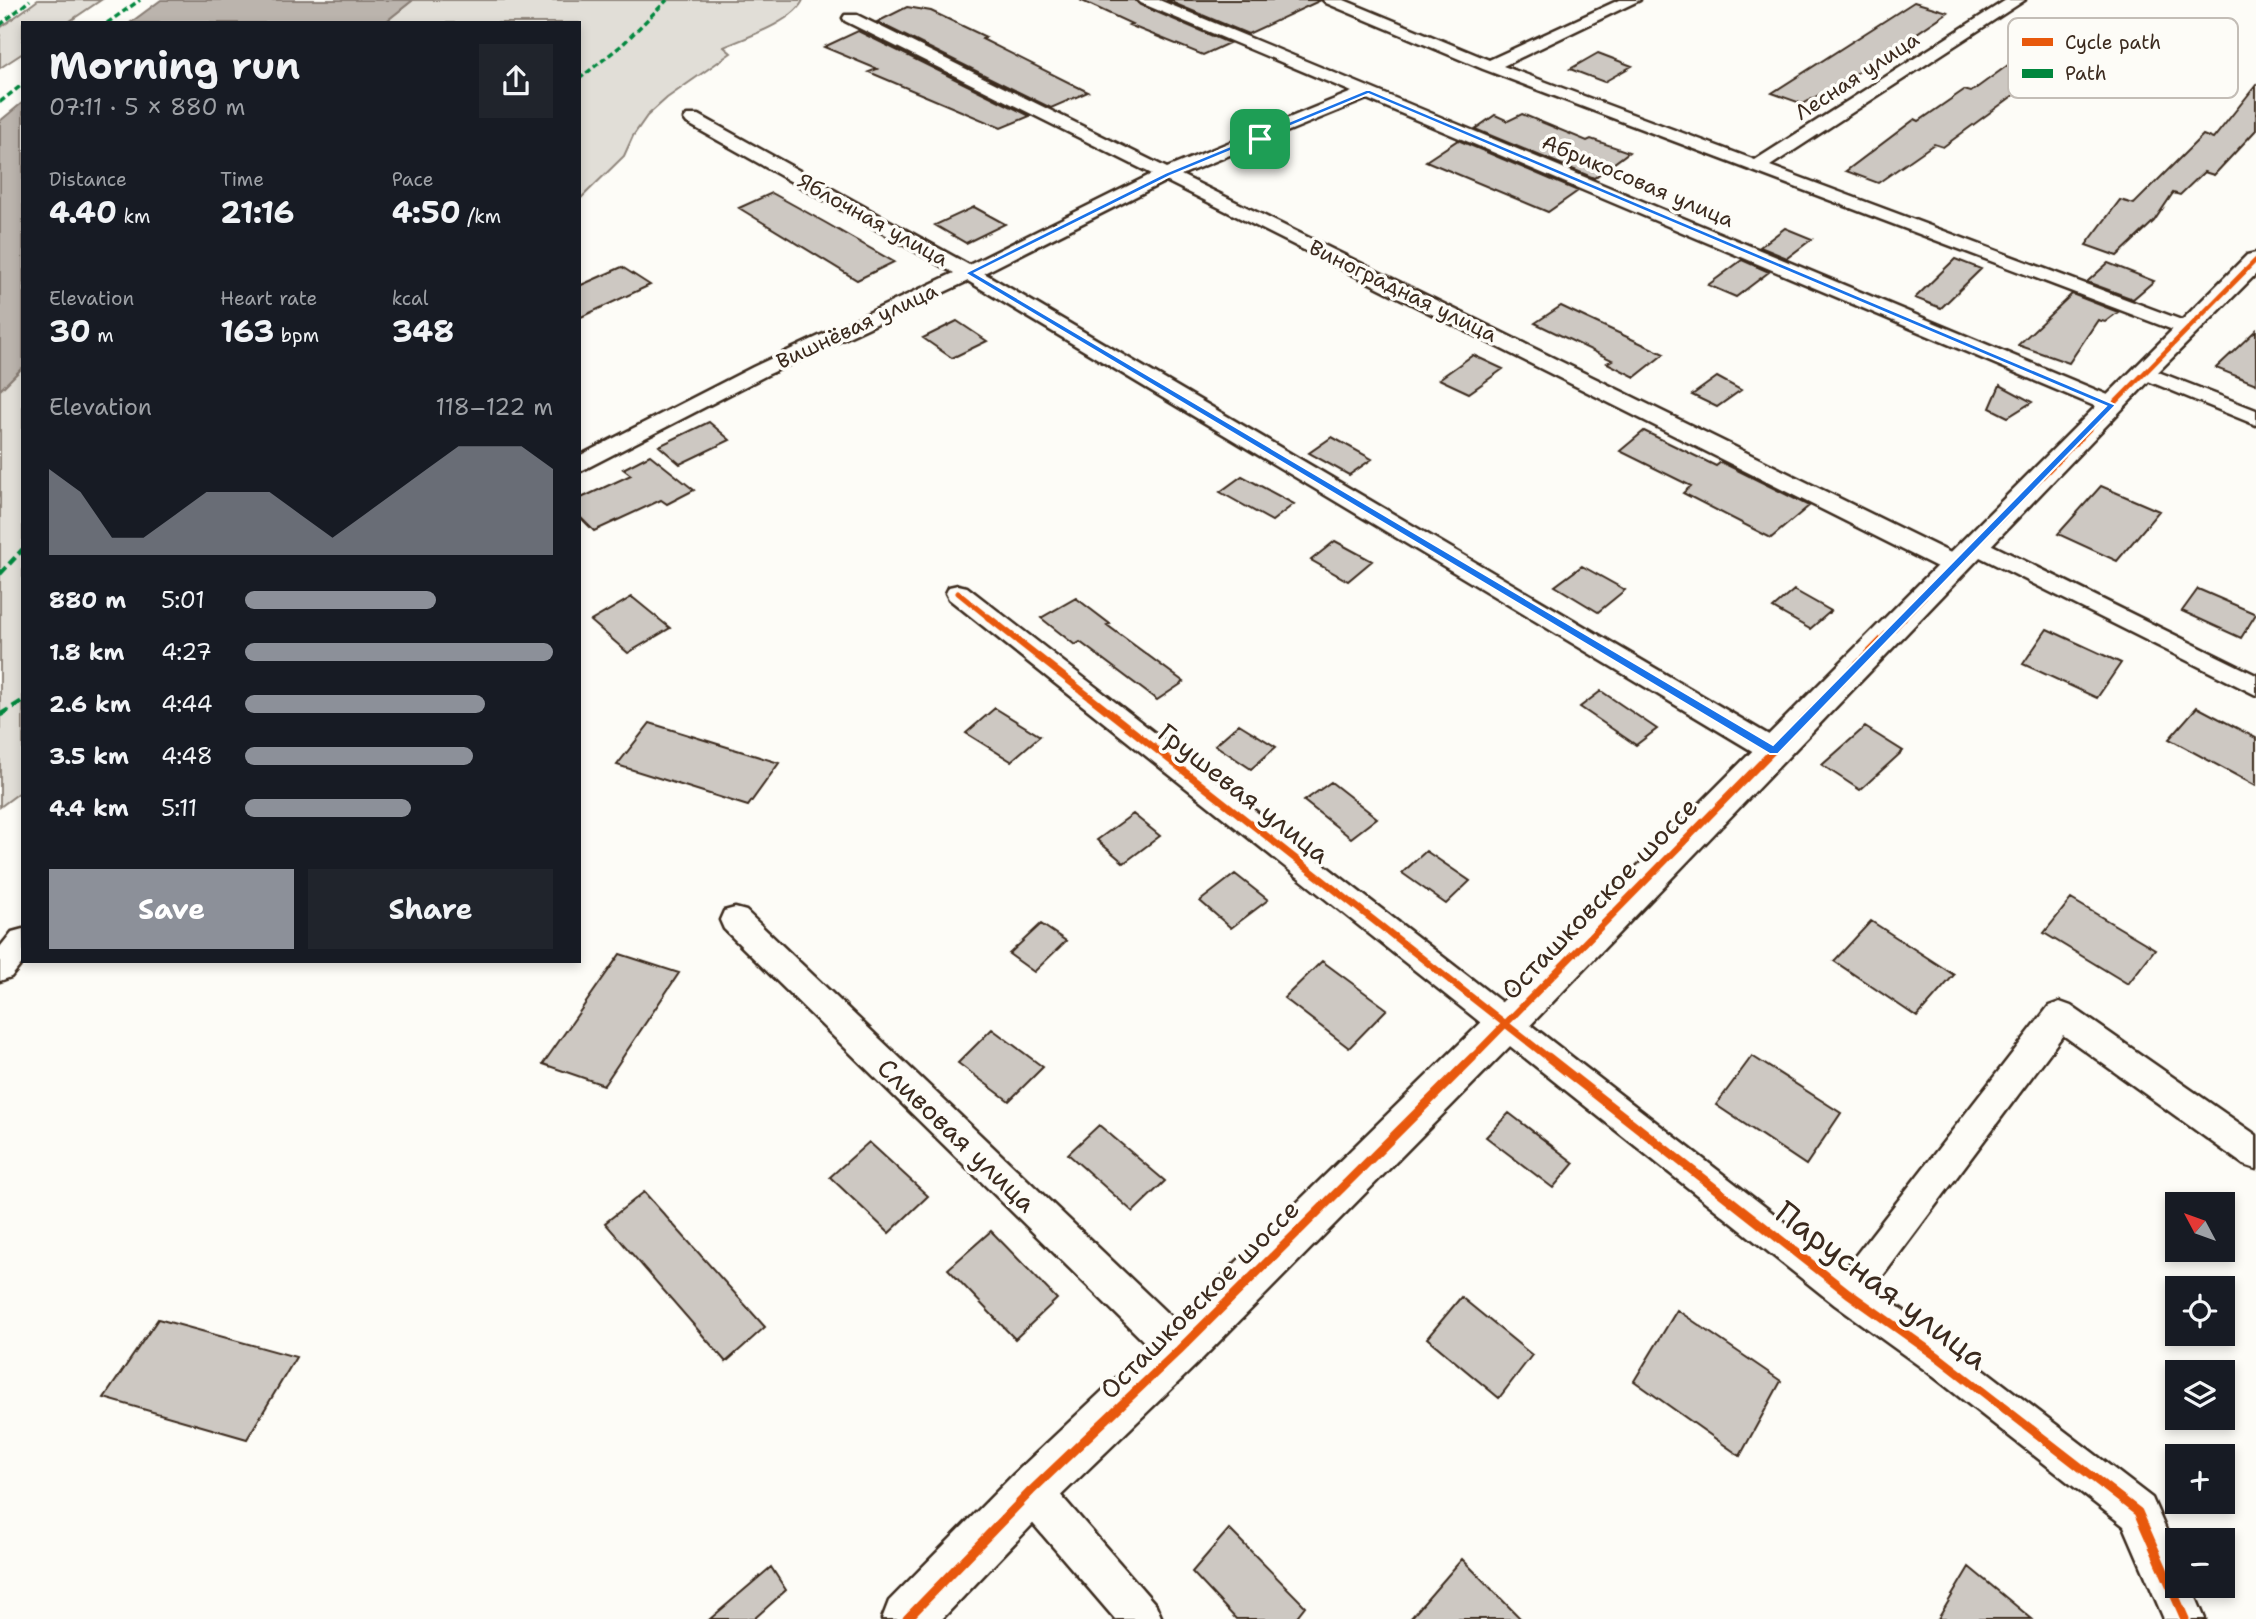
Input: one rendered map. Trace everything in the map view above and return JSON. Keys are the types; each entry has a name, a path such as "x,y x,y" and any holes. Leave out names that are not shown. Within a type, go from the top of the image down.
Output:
{"street":[{"name":"Абрикосовая улица","path":"1146,0 2112,405"},
{"path":"1331,0 1489,66 2188,329"},
{"path":"1489,66 1632,0"},
{"name":"Лесная улица","path":"1756,167 2017,0"},
{"name":"Виноградная улица","path":"850,18 1167,174 1966,555 2256,686"},
{"name":"Вишнёвая улица","path":"581,464 760,371 969,273 1167,174 1368,92"},
{"name":"Яблочная улица","path":"693,120 969,273 1774,751"},
{"name":"Осташковское шоссе","path":"907,1619 1031,1491 1179,1350 1504,1025 2256,260"},
{"path":"2143,372 2256,418"},
{"name":"Грушевая улица","path":"958,593 1504,1025"},
{"name":"Сливовая улица","path":"735,920 1179,1350"},
{"path":"0,968 21,943"},
{"path":"1848,1293 2060,1015 2256,1154"},
{"name":"Парусная улица","path":"1504,1025 1848,1293 1938,1357 2138,1512 2185,1619"},
{"path":"1031,1491 1142,1619"}],"shaded area":[{"path":"38,0 101,0 70,21 21,21 21,54 0,68 0,28"},
{"path":"161,0 413,0 387,21 133,21"},
{"path":"413,0 803,0 798,8 780,22 724,47 731,53 667,98 647,116 633,136 624,156 581,198 581,21 387,21"},
{"path":"21,104 21,369 0,390 0,121"},
{"path":"21,369 21,791 0,807 0,390"}],"building":[{"path":"1080,0 1135,0 1140,5 1229,43 1203,55 1129,25 1132,24"},
{"path":"1166,0 1321,0 1248,34"},
{"path":"1914,2 1948,12 1867,67 1803,104 1772,93"},
{"path":"907,7 931,11 986,37 982,39 1088,92 1051,108 877,22"},
{"path":"858,31 1030,116 1001,128 869,72 877,69 824,47"},
{"path":"1598,53 1632,66 1604,82 1570,69"},
{"path":"2008,65 2010,98 1943,147 1934,144 1878,183 1846,171 1915,119 1919,121 1964,90 1971,92"},
{"path":"2256,85 2256,130 2214,175 2204,172 2180,195 2173,193 2154,221 2117,256 2086,245 2120,200 2134,204 2203,135 2213,139"},
{"path":"1522,114 1587,141 1591,139 1629,152 1594,178 1475,129 1495,115 1508,121"},
{"path":"1458,140 1578,191 1548,212 1426,161"},
{"path":"772,193 894,262 857,280 739,208"},
{"path":"974,207 1005,224 966,243 935,225"},
{"path":"1785,228 1812,239 1787,258 1760,247"},
{"path":"1955,259 1981,269 1941,308 1915,298"},
{"path":"1742,260 1769,272 1736,297 1708,285"},
{"path":"2108,263 2154,281 2133,299 2087,282"},
{"path":"622,267 650,285 581,317 581,285"},
{"path":"2072,294 2118,312 2105,322 2098,320 2069,363 2018,345"},
{"path":"1561,306 1664,354 1635,377 1607,363 1612,360 1535,323"},
{"path":"957,321 987,341 952,358 923,338"},
{"path":"2256,330 2256,384 2216,368"},
{"path":"1473,355 1503,369 1469,393 1439,379"},
{"path":"1717,377 1741,390 1717,407 1692,395"},
{"path":"2000,385 2032,402 2008,417 1990,408"},
{"path":"709,422 730,440 680,464 659,446"},
{"path":"1644,431 1716,466 1721,462 1809,506 1771,538 1683,493 1691,486 1620,451"},
{"path":"1332,437 1372,459 1349,475 1309,453"},
{"path":"650,455 694,490 667,504 661,500 594,531 581,518 581,498 631,475 623,469"},
{"path":"1242,476 1294,504 1272,521 1220,492"},
{"path":"2101,486 2159,511 2117,561 2058,534"},
{"path":"1335,541 1372,561 1348,581 1311,560"},
{"path":"1582,566 1625,590 1598,612 1555,586"},
{"path":"2198,589 2256,614 2241,638 2182,611"},
{"path":"1794,590 1831,611 1810,629 1773,608"},
{"path":"632,597 670,628 628,653 591,621"},
{"path":"1076,598 1110,624 1107,625 1184,682 1157,700 1080,642 1075,645 1041,618"},
{"path":"2047,629 2121,663 2097,698 2023,664"},
{"path":"1601,691 1657,729 1636,745 1580,707"},
{"path":"2197,707 2256,738 2256,786 2169,739"},
{"path":"995,708 1040,736 1011,761 966,733"},
{"path":"650,723 779,763 748,806 617,765"},
{"path":"1239,724 1276,747 1251,769 1215,745"},
{"path":"1865,727 1903,751 1860,790 1822,765"},
{"path":"1331,782 1377,818 1351,838 1304,801"},
{"path":"1133,814 1160,836 1124,863 1097,840"},
{"path":"1426,851 1470,881 1446,904 1402,873"},
{"path":"1235,874 1268,900 1231,928 1200,901"},
{"path":"2071,899 2155,949 2128,984 2044,933"},
{"path":"1871,921 1954,975 1917,1017 1834,961"},
{"path":"1041,924 1066,941 1034,972 1009,954"},
{"path":"620,954 679,973 604,1085 543,1064"},
{"path":"1322,961 1387,1009 1349,1048 1284,998"},
{"path":"992,1029 1043,1067 1009,1101 958,1063"},
{"path":"1752,1056 1841,1113 1806,1165 1716,1105"},
{"path":"1509,1113 1574,1163 1553,1188 1486,1137"},
{"path":"1099,1125 1165,1181 1133,1212 1068,1154"},
{"path":"869,1142 928,1196 889,1233 830,1177"},
{"path":"644,1192 765,1327 726,1362 605,1223"},
{"path":"991,1231 1057,1299 1015,1339 948,1269"},
{"path":"1461,1297 1532,1355 1499,1398 1427,1338"},
{"path":"1677,1310 1781,1381 1740,1456 1634,1381"},
{"path":"158,1319 296,1357 247,1439 104,1398"},
{"path":"1229,1529 1305,1606 1295,1619 1236,1619 1192,1572"},
{"path":"1462,1559 1521,1619 1410,1619"},
{"path":"771,1567 786,1590 754,1619 710,1619"},
{"path":"1969,1567 2032,1619 1938,1619"}],"marked path":[{"path":"0,25 30,0"},
{"path":"110,21 140,0"},
{"path":"581,77 622,45 667,0"},
{"path":"0,102 21,86"},
{"path":"0,574 21,551"},
{"path":"0,715 21,702"}],"cycle path":[{"path":"907,1619 1031,1491 1179,1350 1505,1025 2143,372 2256,260"},
{"path":"958,593 1848,1293 1938,1357 2138,1512 2185,1619"}],"route":[{"path":"1368,92 2112,405 1774,751 969,273 1167,174 1260,139 1368,92"}]}
